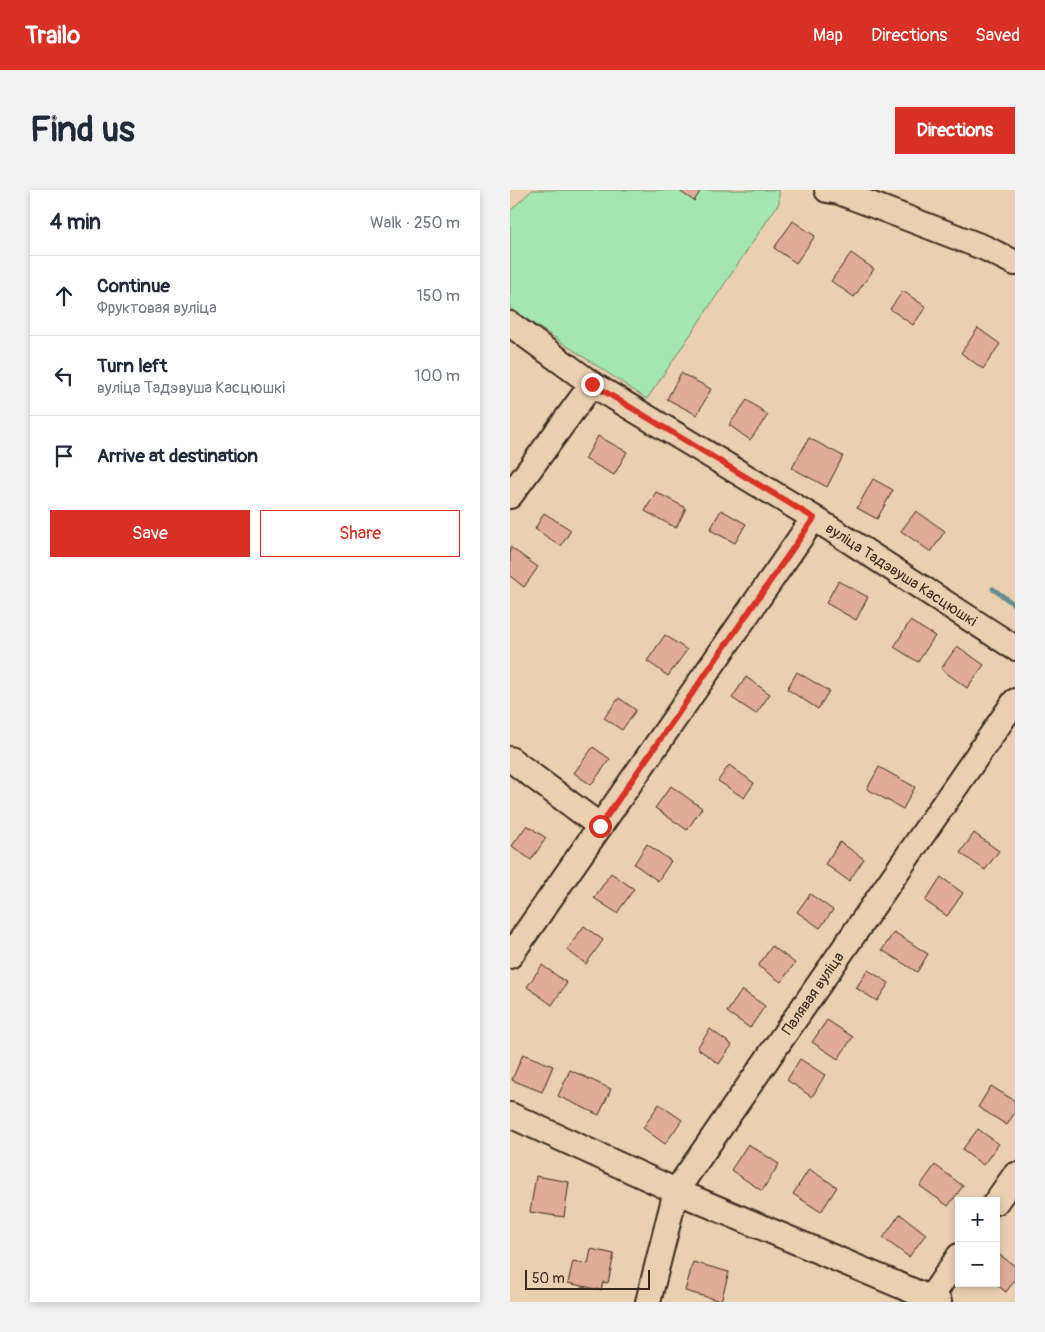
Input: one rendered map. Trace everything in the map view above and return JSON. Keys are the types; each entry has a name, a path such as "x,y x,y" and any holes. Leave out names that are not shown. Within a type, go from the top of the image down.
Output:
{"street":[{"path":"827,190 839,192 985,248 1015,262"},
{"name":"вуліца Тадэвуша Касцюшкі","path":"510,324 592,384 814,518 1015,648"},
{"path":"510,496 592,384"},
{"path":"510,956 814,518"},
{"name":"Палявая вуліца","path":"648,1302 676,1191 1015,701"},
{"path":"510,759 600,826"},
{"path":"510,1115 676,1191 932,1301 955,1263"},
{"path":"1000,1197 1015,1176"}],"green space":[{"path":"532,190 779,190 779,203 647,399 510,308 510,211"}],"building":[{"path":"678,190 701,190 694,201"},
{"path":"793,221 815,236 796,263 774,248"},
{"path":"851,253 874,269 854,297 831,281"},
{"path":"903,291 926,307 913,325 890,309"},
{"path":"978,328 1000,344 983,369 961,353"},
{"path":"681,373 711,389 697,415 667,399"},
{"path":"747,400 768,415 750,440 729,425"},
{"path":"598,436 627,452 614,475 585,459"},
{"path":"809,438 843,456 827,487 792,468"},
{"path":"873,479 893,490 877,519 857,508"},
{"path":"656,492 686,508 676,528 645,511"},
{"path":"721,510 746,524 735,543 710,530"},
{"path":"916,511 945,531 931,552 901,531"},
{"path":"544,513 571,530 561,546 535,529"},
{"path":"510,547 538,567 524,587 510,576"},
{"path":"838,581 868,597 856,620 826,603"},
{"path":"910,621 935,636 918,662 894,647"},
{"path":"665,635 687,650 668,676 647,661"},
{"path":"957,646 984,665 967,688 941,669"},
{"path":"797,672 829,691 818,709 787,689"},
{"path":"746,677 770,694 756,714 732,698"},
{"path":"619,698 636,710 622,730 604,718"},
{"path":"593,747 610,759 591,785 574,773"},
{"path":"729,765 754,783 744,798 718,781"},
{"path":"879,767 915,787 903,809 867,789"},
{"path":"671,786 702,808 687,830 655,808"},
{"path":"527,825 546,838 531,860 512,846"},
{"path":"974,833 999,851 985,870 960,853"},
{"path":"840,842 864,859 849,881 825,864"},
{"path":"647,844 671,861 658,881 634,864"},
{"path":"611,873 634,889 617,913 594,898"},
{"path":"941,877 963,893 947,916 925,901"},
{"path":"810,894 833,910 820,928 797,912"},
{"path":"584,926 603,940 586,964 567,950"},
{"path":"894,932 928,954 917,972 882,950"},
{"path":"772,946 795,963 781,982 758,966"},
{"path":"542,965 567,983 552,1005 527,987"},
{"path":"868,970 889,983 877,1001 856,988"},
{"path":"742,990 765,1006 750,1028 727,1012"},
{"path":"827,1020 853,1037 838,1059 812,1042"},
{"path":"710,1029 732,1045 719,1064 697,1048"},
{"path":"523,1054 553,1066 542,1092 512,1080"},
{"path":"800,1059 825,1075 812,1097 787,1080"},
{"path":"570,1070 611,1089 599,1115 558,1096"},
{"path":"991,1086 1015,1101 1015,1112 1007,1125 978,1107"},
{"path":"659,1104 682,1120 665,1144 643,1128"},
{"path":"978,1129 999,1144 983,1165 962,1150"},
{"path":"748,1144 779,1164 762,1191 731,1170"},
{"path":"935,1165 963,1186 948,1206 920,1186"},
{"path":"809,1169 837,1187 821,1212 793,1194"},
{"path":"536,1176 569,1182 564,1217 530,1212"},
{"path":"900,1214 926,1234 909,1257 883,1238"},
{"path":"591,1249 614,1254 608,1283 603,1282 601,1290 568,1283 573,1261 588,1264"},
{"path":"1000,1255 1015,1266 1015,1280 1006,1292 999,1287"},
{"path":"693,1262 729,1272 721,1301 685,1291"}],"waterway":[{"path":"993,589 1015,605"}],"route":[{"path":"592,384 814,518 600,826"}]}
